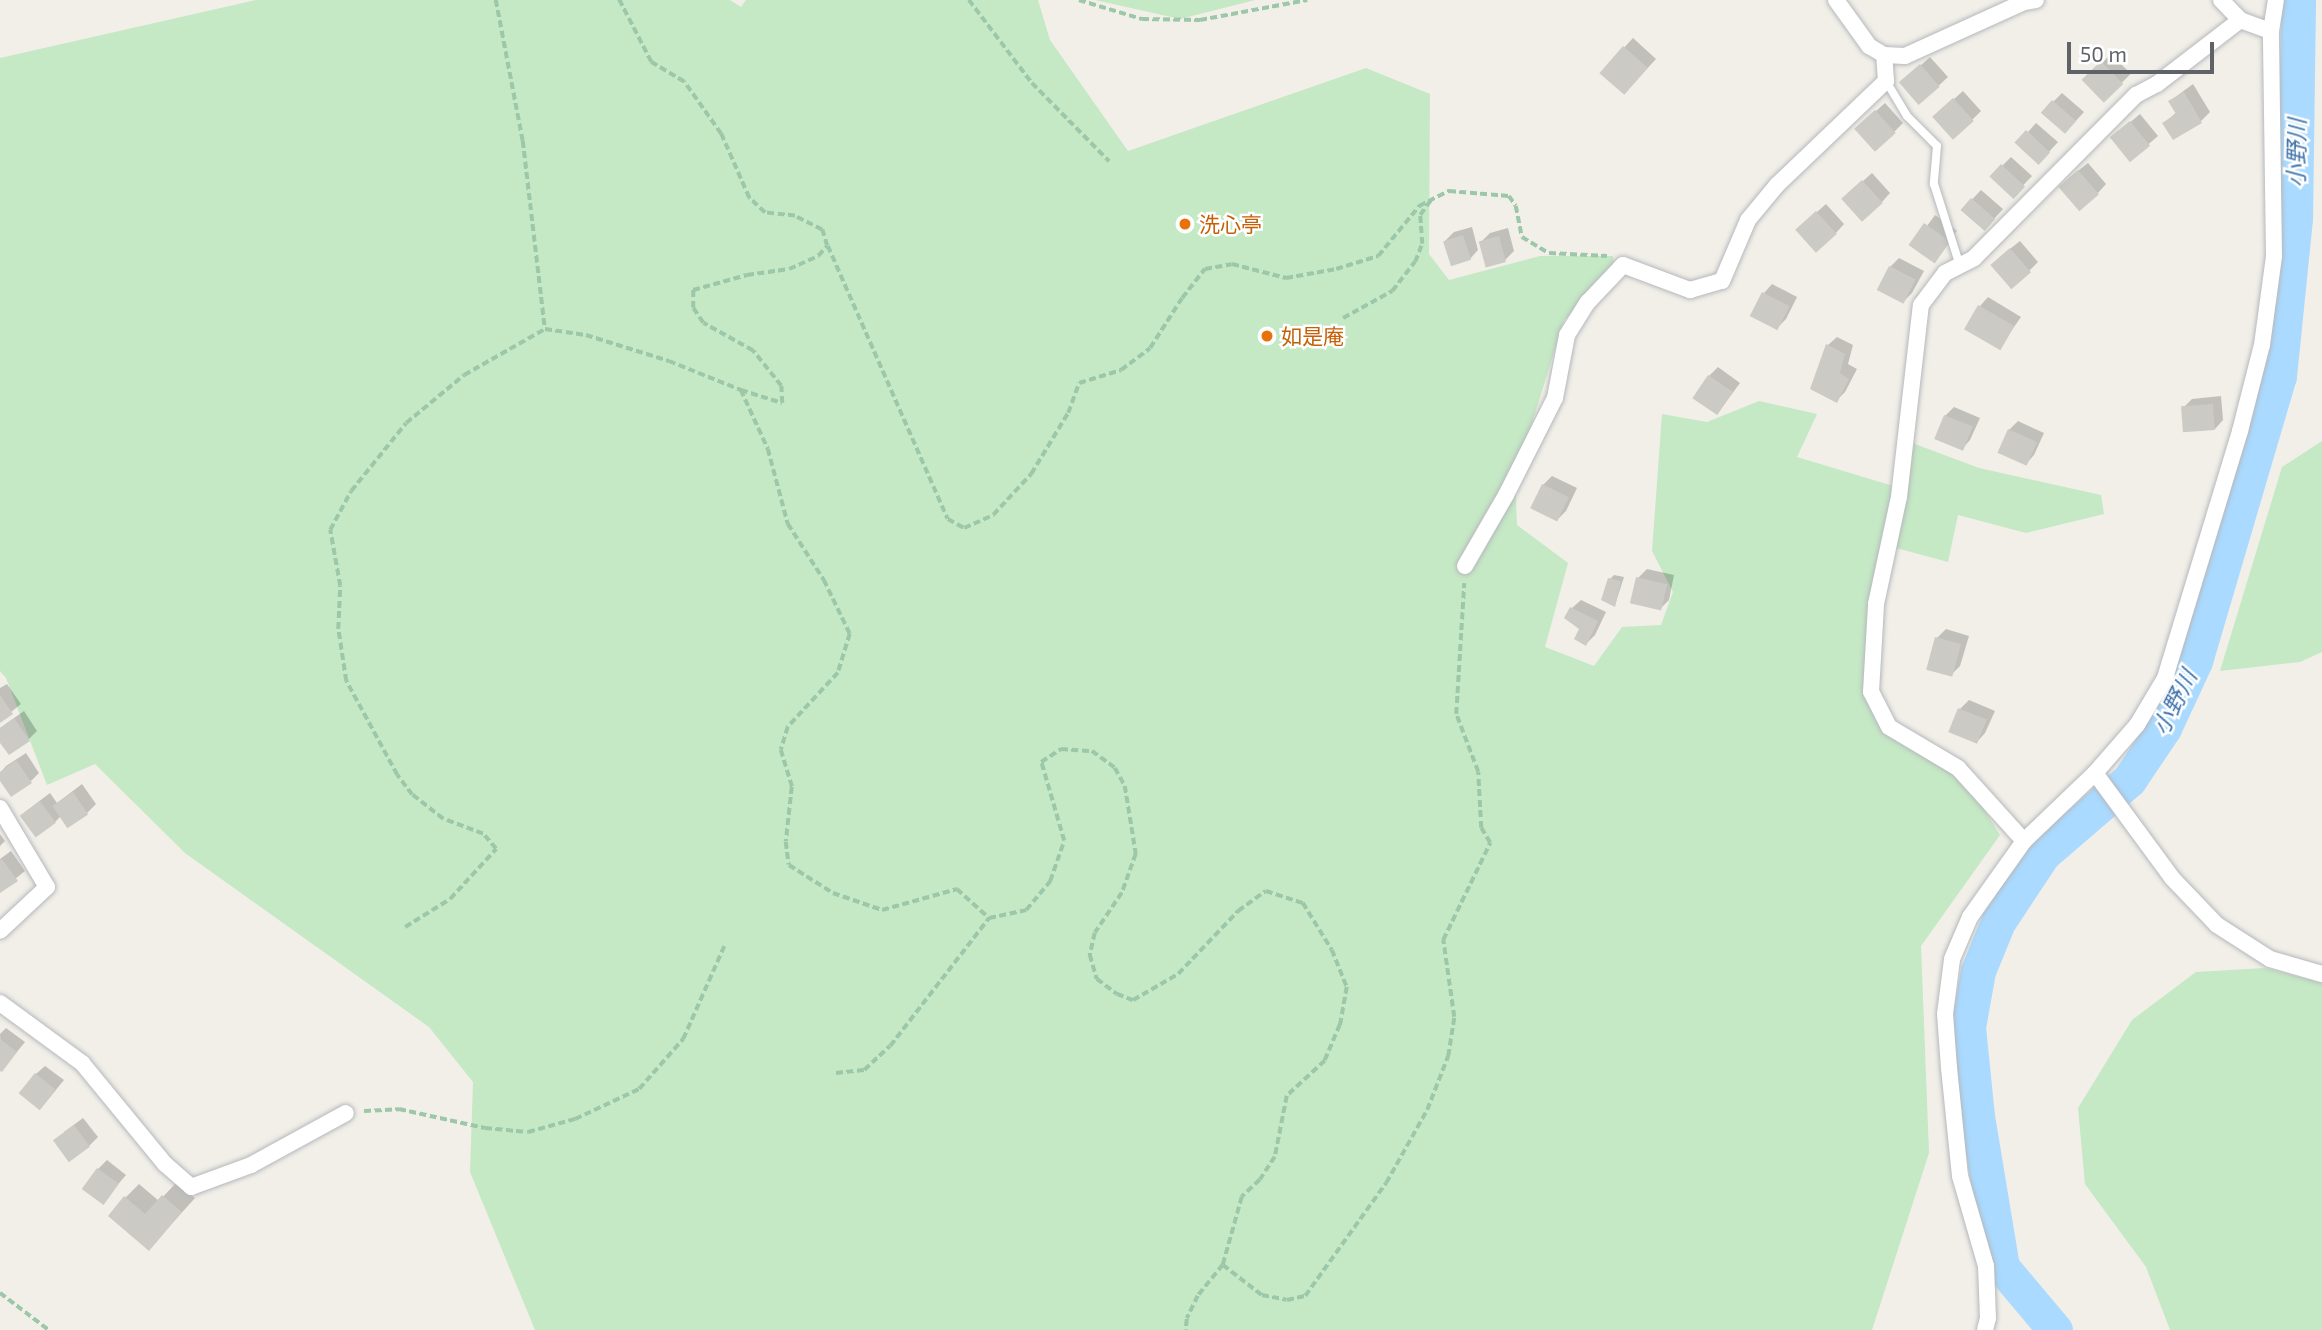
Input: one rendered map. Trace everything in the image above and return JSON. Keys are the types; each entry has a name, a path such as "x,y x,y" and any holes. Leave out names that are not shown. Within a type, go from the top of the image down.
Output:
{"street":[{"path":"1836,0 1869,46 1884,55 1905,56 2024,2 2036,0"},
{"path":"2221,0 2240,20 2271,31"},
{"path":"1984,1330 1988,1318 1986,1266 1960,1176 1945,1014 1952,959 1970,917 2024,841 2095,774 2137,725 2165,678 2240,431 2262,345 2274,256 2271,31 2276,0"},
{"path":"2024,841 1958,768 1889,727 1871,692 1876,604 1899,497 1921,305 1945,273 1959,263 1974,258 2136,95 2157,84 2240,20"},
{"path":"1465,566 1506,495 1555,398 1567,335 1588,302 1623,265 1690,290 1722,281 1748,220 1777,185 1886,81 1884,55"},
{"path":"2095,774 2172,878 2217,925 2270,959 2322,974"},
{"path":"0,808 47,887 0,931"},
{"path":"0,1003 82,1063 165,1164 191,1187 251,1164 346,1113"}],"lane":[{"path":"1886,81 1907,116 1937,146 1934,184 1959,263"}],"path":[{"path":"496,0 523,141 545,329"},
{"path":"619,0 651,62 684,82 721,134 749,198 765,213 795,216 822,230 948,519 964,528 993,515 1031,474 1068,412 1079,383 1121,370 1150,348 1182,298 1205,269 1232,264 1286,278 1336,269 1378,256 1419,206 1449,191 1509,196 1516,206 1522,237 1549,253 1613,256 1623,265"},
{"path":"969,0 1031,83 1109,162"},
{"path":"1079,0 1142,19 1200,20 1307,0"},
{"path":"1343,318 1392,291 1415,262 1422,244 1420,215 1433,199"},
{"path":"405,927 450,899 496,849 483,834 443,819 412,795 397,775 346,681 338,629 340,586 330,530 351,491 406,423 464,375 545,329 586,335 670,360 741,390 782,403 781,386 753,351 703,323 693,308 693,290 747,275 789,269 818,256 827,246"},
{"path":"741,390 768,449 788,524 824,580 850,634 838,673 788,726 781,750 792,787 786,842 789,865 833,892 882,910 957,889 989,918"},
{"path":"1223,1265 1262,1295 1287,1300 1305,1296 1386,1184 1427,1110 1448,1056 1454,1017 1443,940 1490,843 1481,828 1478,772 1457,714 1465,566"},
{"path":"836,1073 864,1070 890,1046 989,918 1026,910 1050,881 1064,841 1041,762 1061,750 1092,751 1115,768 1125,786 1136,854 1122,893 1095,933 1090,955 1097,979 1117,995 1133,1000 1178,974 1238,911 1266,891 1303,903 1332,950 1348,987 1340,1024 1325,1061 1287,1096 1275,1157 1260,1180 1242,1197 1223,1265 1198,1296 1187,1319 1186,1330"},
{"path":"346,1113 399,1108 485,1128 528,1132 575,1119 639,1089 683,1039 725,944"},
{"path":"0,1293 49,1330"}],"green space":[{"path":"256,0 730,0 741,7 746,0 1038,0 1050,40 1128,151 1366,68 1430,94 1429,254 1449,280 1540,256 1613,256 1615,273 1564,320 1515,478 1517,525 1568,563 1545,647 1594,666 1622,627 1661,625 1673,592 1652,551 1662,414 1707,422 1759,401 1817,414 1797,457 1900,488 1907,441 1979,468 2101,495 2104,514 2026,533 1958,515 1948,562 1889,546 1871,692 1883,733 1958,768 2000,835 1921,946 1929,1153 1872,1330 535,1330 470,1172 473,1082 429,1027 185,853 95,764 47,785 6,678 0,671 0,58"},
{"path":"1095,0 1255,0 1180,19"},
{"path":"2322,441 2322,652 2300,662 2220,671 2282,467"},
{"path":"2265,968 2322,983 2322,1330 2170,1330 2146,1267 2085,1184 2078,1108 2132,1020 2196,972"}],"building":[{"path":"1623,46 1648,68 1624,95 1599,73"},
{"path":"2101,61 2123,84 2104,103 2082,80"},
{"path":"1920,64 1940,87 1919,105 1899,82"},
{"path":"2184,92 2202,123 2173,140 2162,123 2176,114 2168,101"},
{"path":"1953,98 1974,121 1953,140 1932,117"},
{"path":"2052,100 2076,121 2065,134 2041,113"},
{"path":"1875,110 1896,133 1875,152 1854,129"},
{"path":"2130,121 2150,146 2130,162 2110,137"},
{"path":"2026,130 2050,153 2039,165 2014,142"},
{"path":"2001,164 2025,187 2014,199 1989,176"},
{"path":"2078,170 2099,194 2079,211 2058,187"},
{"path":"1862,180 1883,203 1862,222 1841,199"},
{"path":"1971,198 1995,219 1985,231 1961,210"},
{"path":"1816,211 1837,234 1816,253 1795,230"},
{"path":"1924,223 1950,241 1935,263 1909,245"},
{"path":"1463,235 1471,260 1451,266 1443,241"},
{"path":"1499,236 1506,262 1486,268 1479,241"},
{"path":"2010,248 2031,272 2011,289 1990,265"},
{"path":"1889,266 1916,280 1903,304 1877,290"},
{"path":"1762,292 1790,306 1777,330 1750,316"},
{"path":"1978,305 2014,326 2000,350 1964,329"},
{"path":"1826,344 1845,354 1840,373 1849,379 1837,403 1810,389"},
{"path":"1708,375 1733,392 1717,415 1692,398"},
{"path":"2213,404 2215,430 2183,432 2181,406"},
{"path":"1944,415 1973,427 1963,451 1934,439"},
{"path":"2008,429 2037,442 2027,466 1997,453"},
{"path":"1542,484 1569,497 1557,521 1530,508"},
{"path":"1636,577 1667,584 1661,611 1630,603"},
{"path":"1608,578 1621,581 1615,607 1601,600"},
{"path":"1570,607 1598,621 1586,646 1574,639 1579,629 1564,618"},
{"path":"1935,637 1961,644 1952,677 1926,670"},
{"path":"0,695 13,714 0,723"},
{"path":"1958,708 1987,720 1977,744 1948,732"},
{"path":"14,718 30,741 9,755 0,743 0,728"},
{"path":"16,760 32,783 11,797 0,781 0,772"},
{"path":"73,792 88,814 67,828 52,806"},
{"path":"40,801 56,823 36,838 20,816"},
{"path":"2,859 18,881 0,893 0,860"},
{"path":"0,1039 17,1052 2,1072 0,1071"},
{"path":"35,1073 56,1090 40,1110 19,1093"},
{"path":"74,1125 90,1147 69,1162 53,1140"},
{"path":"97,1168 119,1184 104,1205 82,1189"},
{"path":"162,1195 182,1212 149,1251 108,1216 124,1196 145,1214"}],"waterway":[{"name":"小野川","path":"2055,1330 2002,1267 1977,1116 1968,1027 1978,971 1998,922 2043,854 2129,780 2164,728 2195,661 2279,376 2295,218 2298,0"}],"place":[{"name":"洗心亭","path":"1185,224"},
{"name":"如是庵","path":"1267,336"}]}
